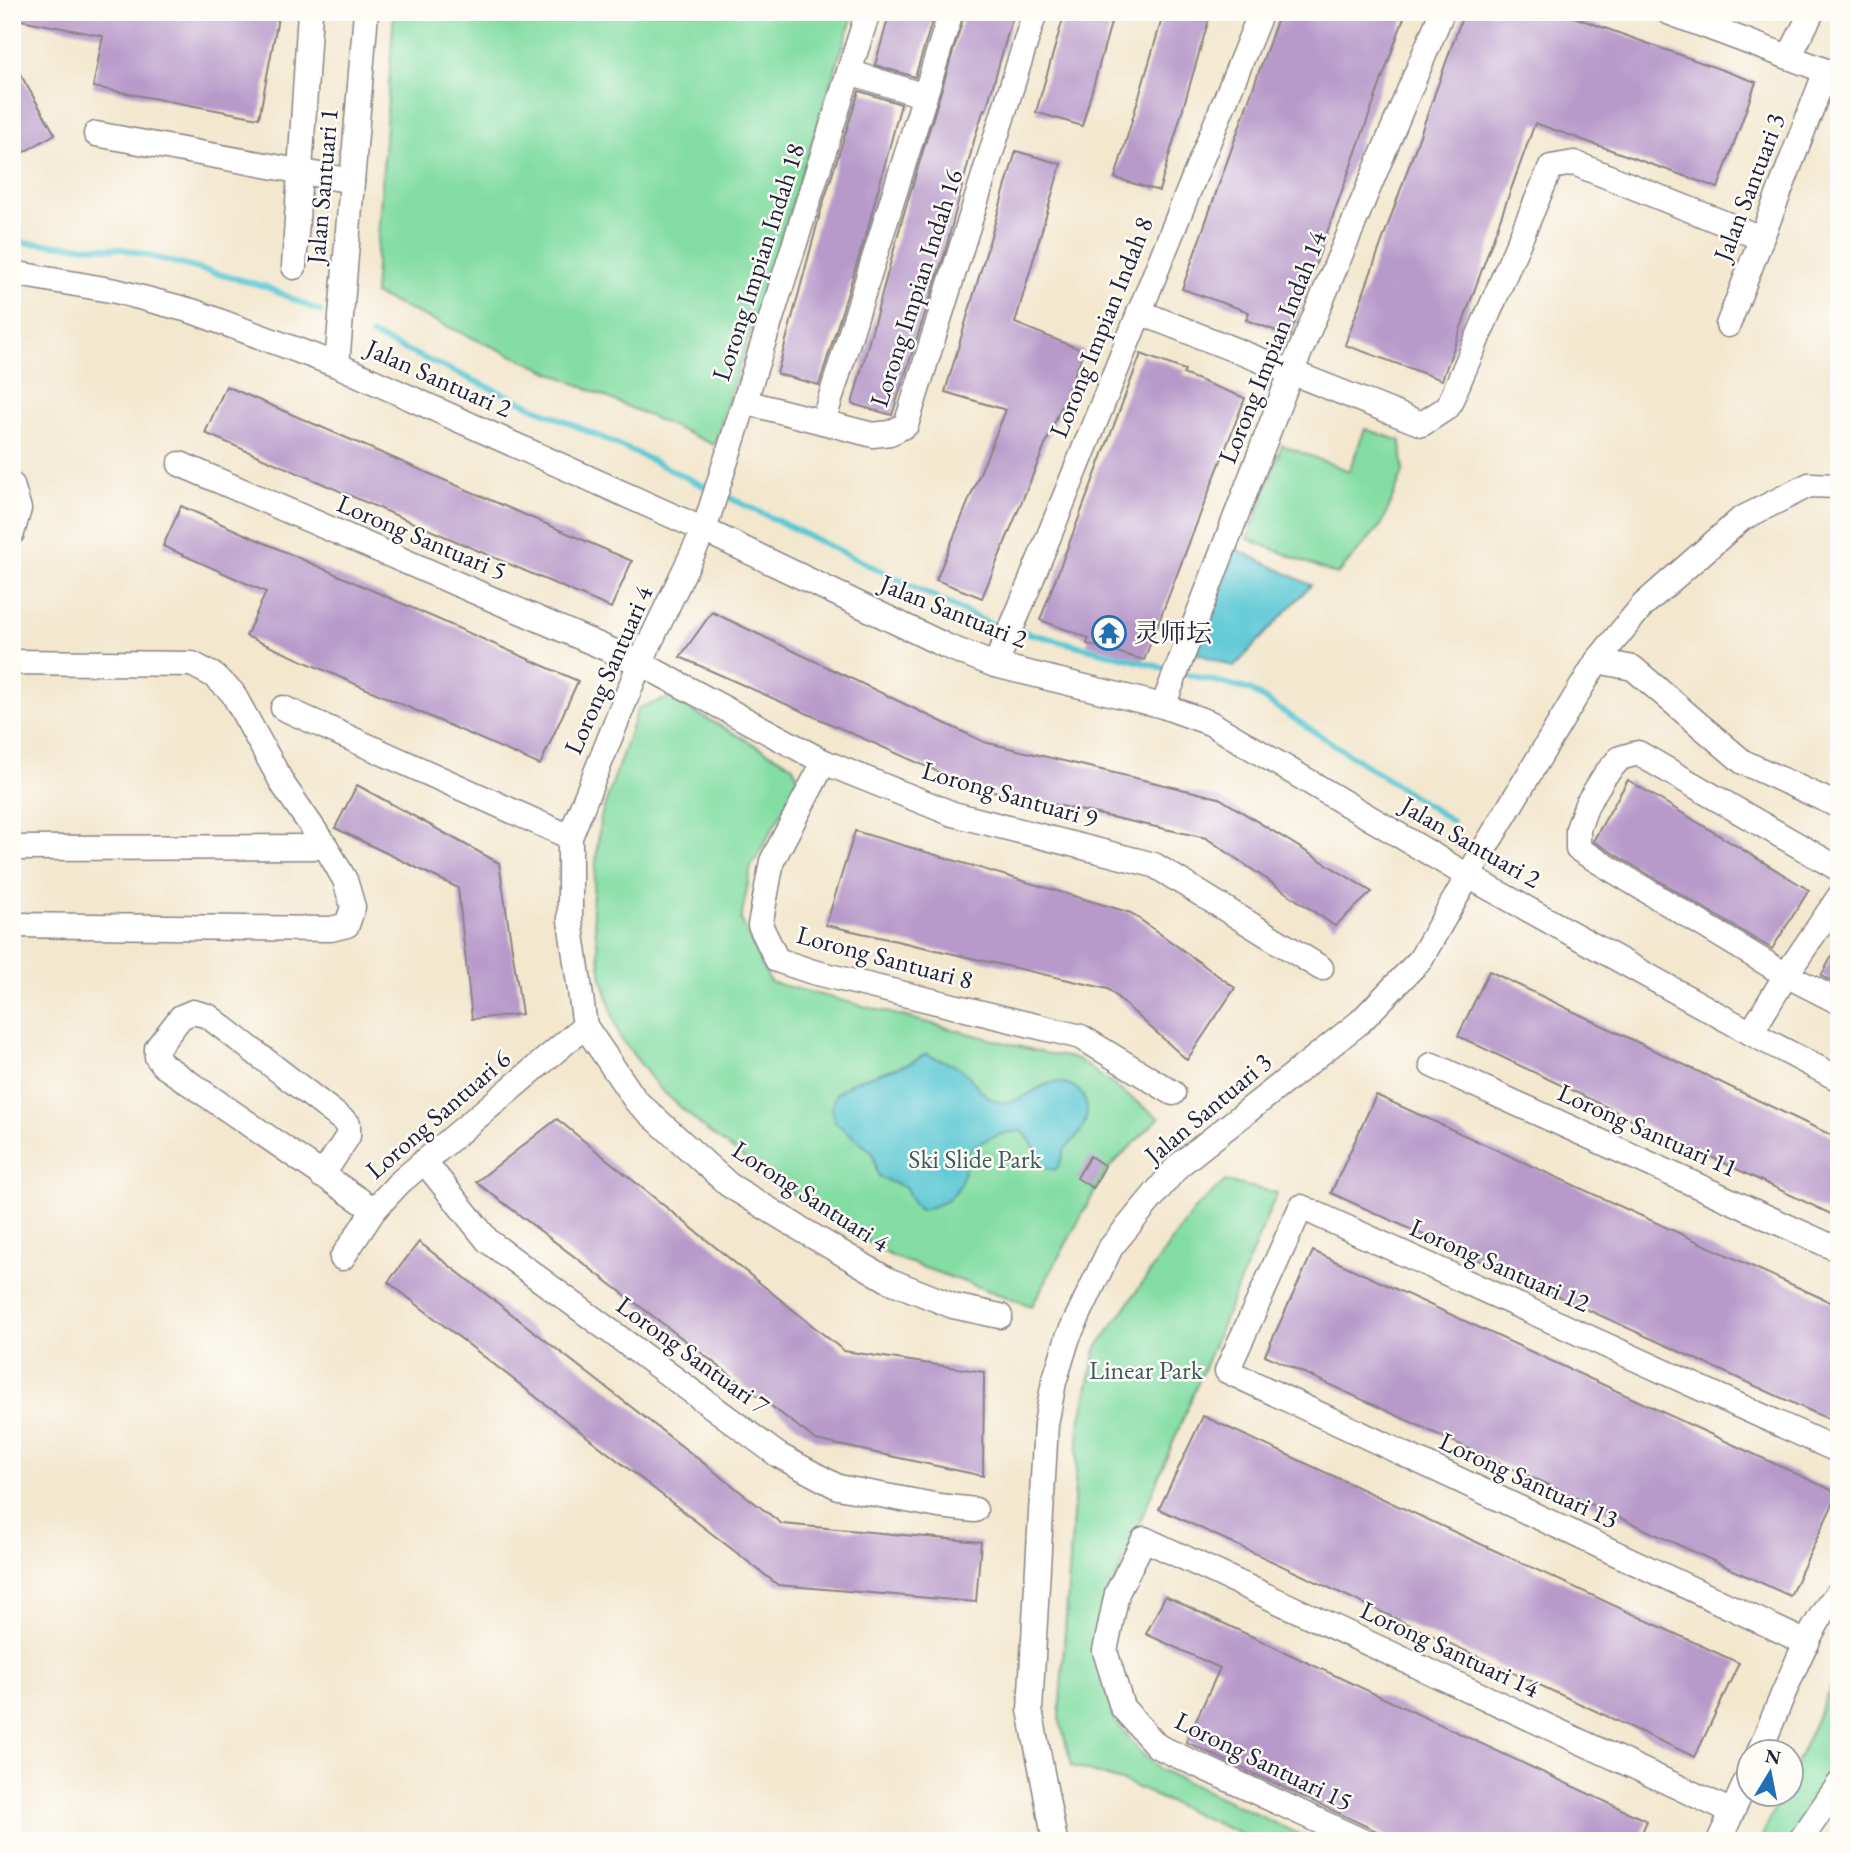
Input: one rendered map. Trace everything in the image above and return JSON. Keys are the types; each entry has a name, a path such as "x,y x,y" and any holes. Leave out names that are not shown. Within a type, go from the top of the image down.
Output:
{"street":[{"path":"294,267 310,12"},
{"name":"Jalan Santuari 1","path":"337,365 366,12"},
{"name":"Lorong Impian Indah 18","path":"704,530 867,12"},
{"path":"823,422 951,12"},
{"name":"Lorong Impian Indah 16","path":"745,402 873,435 890,433 906,425 1035,12"},
{"name":"Lorong Impian Indah 8","path":"998,657 1261,12"},
{"name":"Lorong Impian Indah 14","path":"1166,698 1291,373 1442,12"},
{"path":"1668,12 1833,72"},
{"path":"1789,57 1812,12"},
{"path":"849,72 925,96"},
{"name":"Jalan Santuari 3","path":"1728,325 1761,238 1833,72"},
{"path":"96,134 352,181"},
{"path":"1139,312 1422,424 1448,407 1551,167 1574,163 1761,238"},
{"name":"Jalan Santuari 2","path":"12,273 116,291 192,311 337,365 750,551 946,646 1166,698 1468,876 1839,1079"},
{"name":"Lorong Santuari 5","path":"180,464 640,663"},
{"path":"12,485 19,509 12,533"},
{"name":"Jalan Santuari 3","path":"1055,1841 1030,1710 1046,1424 1054,1382 1068,1337 1111,1247 1178,1166 1360,1022 1420,960 1597,661 1643,605 1741,519 1809,485 1839,486"},
{"path":"656,508 679,541 687,565 708,553 750,551"},
{"name":"Lorong Santuari 4","path":"704,530 640,663 570,837 570,920 585,1026 636,1101 729,1185 888,1280 953,1306 1000,1316"},
{"path":"1597,661 1633,668 1743,762 1839,806"},
{"path":"12,662 192,664 214,675 232,692 284,786 326,847 345,880 353,907 347,925 331,929 12,925"},
{"name":"Lorong Santuari 9","path":"640,663 824,762 953,814 1154,865 1321,968"},
{"path":"284,708 570,837"},
{"path":"1839,869 1638,753 1620,758 1605,775 1587,804 1578,829 1578,849 1786,975 1839,1002"},
{"name":"Lorong Santuari 8","path":"824,762 772,861 760,925 777,960 813,972 1081,1037 1173,1093"},
{"path":"12,848 326,847"},
{"path":"1751,1033 1786,975 1839,897"},
{"path":"322,1176 348,1136 348,1124 208,1016 193,1012 181,1017 157,1048 157,1057 163,1065 322,1176 374,1210"},
{"name":"Lorong Santuari 6","path":"342,1258 374,1210 398,1183 585,1026"},
{"name":"Lorong Santuari 11","path":"1432,1065 1839,1250"},
{"name":"Lorong Santuari 7","path":"424,1161 488,1241 778,1455 838,1487 975,1510"},
{"name":"Lorong Santuari 12","path":"1227,1371 1301,1207 1839,1451"},
{"name":"Lorong Santuari 13","path":"1227,1371 1807,1643"},
{"name":"Lorong Santuari 14","path":"1144,1539 1732,1812"},
{"name":"Lorong Santuari 15","path":"1144,1539 1117,1593 1105,1651 1122,1707 1157,1746 1362,1841"},
{"path":"1765,1738 1807,1643 1831,1600 1839,1592"},
{"path":"1805,1840 1839,1784"},
{"path":"1719,1841 1736,1803"}],"green space":[{"path":"394,12 854,12 714,445 374,294"},
{"path":"1365,429 1401,441 1403,472 1382,524 1337,575 1248,539 1282,445 1349,471"},
{"name":"Ski Slide Park","path":"669,698 792,765 800,780 751,867 741,920 770,982 1077,1059 1159,1118 1106,1171 1032,1306 891,1256 801,1200 706,1130 659,1088 619,1036 602,978 592,905 600,820 638,708"},
{"name":"Linear Park","path":"1225,1181 1277,1193 1096,1627 1112,1716 1141,1753 1159,1769 1313,1841 1256,1841 1124,1782 1072,1766 1059,1718 1079,1428 1096,1349 1193,1211"},
{"path":"1839,1669 1839,1779 1792,1841 1768,1841 1761,1838 1775,1808 1806,1808 1806,1741"}],"water":[{"path":"1236,549 1311,585 1234,667 1196,653"},
{"path":"926,1054 961,1069 985,1094 996,1101 1009,1102 1052,1083 1068,1084 1078,1090 1086,1102 1087,1114 1079,1133 1065,1149 1057,1168 1055,1170 1042,1167 1033,1145 1023,1131 993,1137 966,1153 959,1187 949,1198 928,1208 920,1210 913,1204 906,1188 881,1178 877,1173 873,1153 835,1122 831,1109 836,1094 853,1082 910,1063"}],"building":[{"path":"21,12 245,12 278,18 259,118 93,87 103,36 21,20"},
{"path":"890,12 935,12 915,77 875,65"},
{"path":"965,12 1014,12 986,110 984,109 975,137 945,252 892,415 852,404 902,220"},
{"path":"1065,12 1114,12 1082,126 1036,112"},
{"path":"1164,12 1211,12 1159,191 1115,178"},
{"path":"1280,12 1406,12 1290,336 1246,320 1249,312 1182,289"},
{"path":"1464,12 1560,12 1756,82 1718,188 1535,123 1442,380 1345,345"},
{"path":"12,60 55,134 12,159"},
{"path":"859,91 901,104 867,231 819,385 777,374 821,210"},
{"path":"1016,151 1061,164 1015,323 1084,351 982,598 936,580 1006,410 945,392"},
{"path":"1141,354 1185,370 1183,374 1245,398 1144,660 1087,644 1089,638 1040,620"},
{"path":"226,386 632,561 611,608 205,433"},
{"path":"181,506 578,681 540,765 246,636 266,592 163,546"},
{"path":"712,612 984,742 1219,798 1372,892 1335,926 1206,838 970,786 680,657"},
{"path":"1628,780 1809,890 1772,949 1593,841"},
{"path":"357,785 499,863 522,1014 472,1019 458,888 335,828"},
{"path":"855,831 1131,913 1235,988 1187,1060 1108,989 826,925"},
{"path":"1839,943 1839,985 1821,976"},
{"path":"1489,971 1839,1139 1839,1218 1458,1036"},
{"path":"1376,1095 1839,1306 1839,1424 1331,1193"},
{"path":"557,1119 844,1351 984,1372 983,1476 816,1440 476,1182"},
{"path":"1090,1156 1105,1166 1093,1188 1077,1178"},
{"path":"419,1242 782,1524 981,1542 976,1602 778,1585 388,1282"},
{"path":"1313,1251 1838,1493 1790,1596 1265,1355"},
{"path":"1203,1416 1739,1663 1695,1757 1159,1509"},
{"path":"1165,1596 1647,1821 1638,1841 1398,1841 1186,1742 1220,1668 1146,1634"}],"waterway":[{"path":"12,242 123,249 264,286 321,312"},
{"path":"372,335 634,452 712,490"},
{"path":"722,494 988,623 1006,628"},
{"path":"1017,630 1172,670"},
{"path":"1183,673 1250,690 1452,821"}],"place":[{"name":"灵师坛","path":"1109,633"}]}
